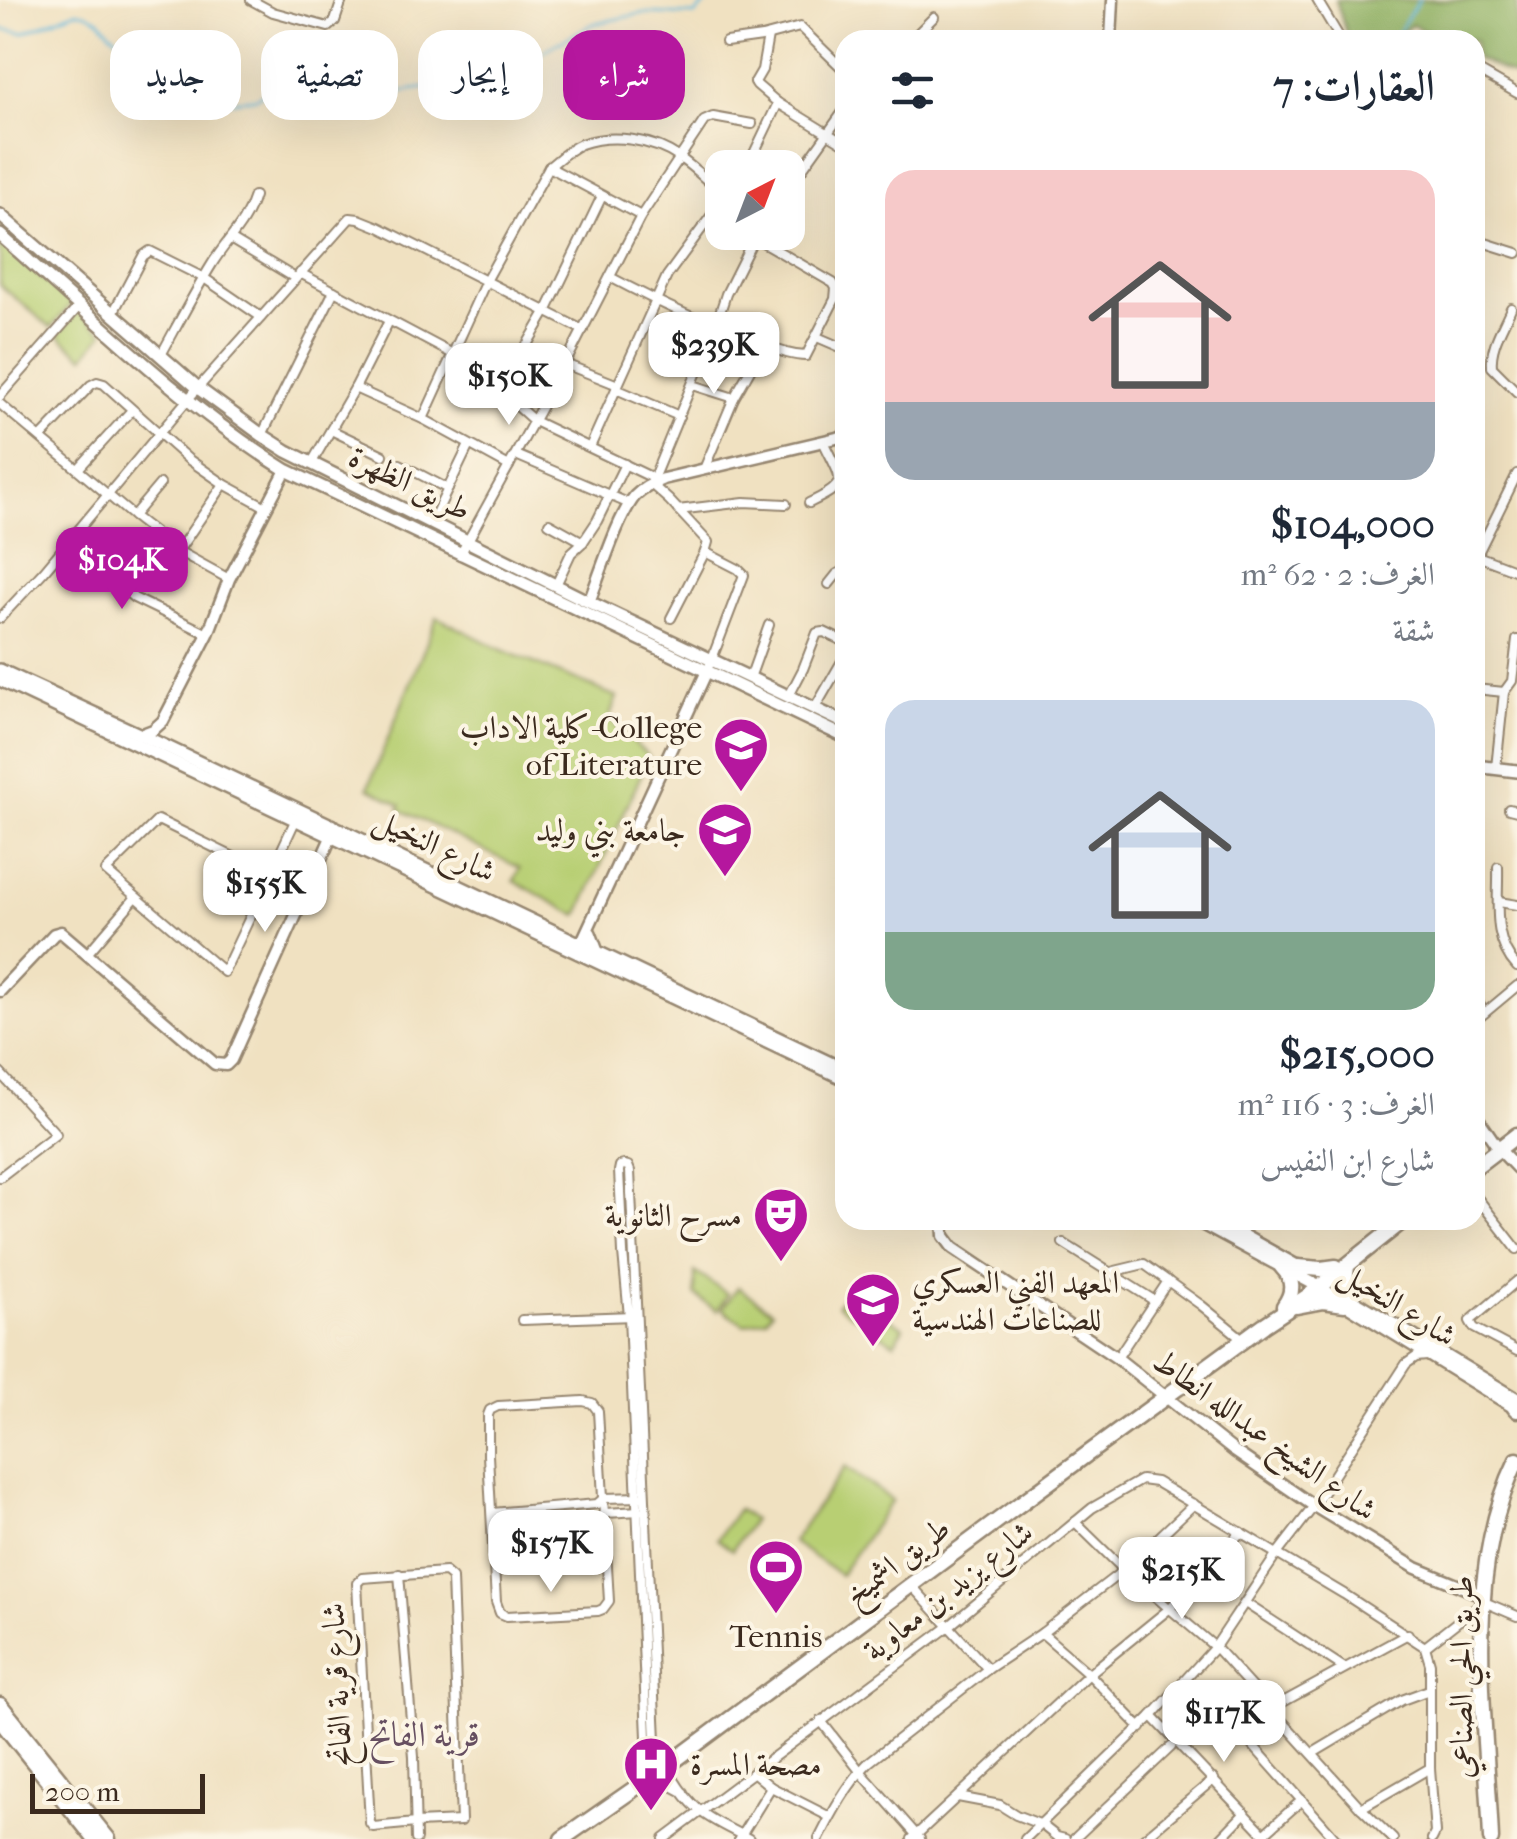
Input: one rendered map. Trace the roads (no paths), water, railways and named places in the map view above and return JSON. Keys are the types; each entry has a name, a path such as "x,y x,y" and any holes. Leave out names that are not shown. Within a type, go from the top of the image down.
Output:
{"highway":[{"path":"1485,1158 1517,1135"},
{"name":"طريق اشميخ","path":"562,1839 667,1766 1391,1230"},
{"path":"1282,1267 1292,1286 1288,1307 1348,1302 1344,1283 1347,1263 1321,1269 1298,1267"},
{"name":"طريق الحي الصناعي","path":"1494,1839 1482,1664 1485,1600 1493,1528 1517,1460"},
{"name":"طريق الحي الصناعي","path":"1485,1600 1498,1528 1517,1474"},
{"path":"0,1704 108,1839"},
{"path":"0,1720 95,1839"}],"main road":[{"path":"1111,30 1112,0"},
{"name":"طريق الظهرة","path":"0,215 198,388 262,435 311,464 556,584 835,731"},
{"name":"طريق الظهرة","path":"0,235 188,399 286,470 460,555 835,718"},
{"path":"589,602 630,504 652,481 835,438"},
{"path":"140,735 163,721 208,634 229,579 286,470"},
{"path":"581,949 710,666"},
{"name":"شارع النخيل","path":"0,670 295,820 333,832 835,1065"},
{"name":"شارع النخيل","path":"0,680 167,747 333,832 835,1075"},
{"path":"163,721 162,735 167,747"},
{"path":"1485,767 1517,771"},
{"path":"0,991 57,932 63,933 214,1064 226,1065 333,832"},
{"path":"567,939 589,931"},
{"path":"589,931 598,954"},
{"path":"1485,1128 1517,1168"},
{"name":"شارع الشيخ عبدالله انطاط","path":"944,1230 953,1248 1117,1358 1244,1458 1314,1506 1406,1563 1485,1600"},
{"name":"شارع النخيل","path":"1214,1230 1319,1283"},
{"name":"شارع النخيل","path":"1233,1230 1298,1267 1404,1341 1516,1404"},
{"name":"شارع النخيل","path":"1348,1302 1516,1404"}],"street":[{"path":"251,0 272,12 328,26 335,20 342,0"},
{"path":"1316,0 1335,30"},
{"path":"922,30 934,17"},
{"path":"726,42 800,27 835,61"},
{"path":"768,36 762,70 755,82 778,103 835,139"},
{"path":"1485,75 1517,93"},
{"path":"756,150 778,103"},
{"path":"460,555 641,216 704,121 709,117 752,124"},
{"path":"805,164 835,122"},
{"path":"423,420 486,281 549,167 578,145 618,138 653,145 680,158 705,179"},
{"path":"549,167 641,216"},
{"path":"161,355 204,278 248,214 254,196"},
{"path":"500,391 546,312 602,196"},
{"path":"0,618 350,218 379,227 583,330"},
{"path":"590,447 675,264 705,224"},
{"path":"232,240 452,352 481,372 534,421 652,481 707,539 708,545 671,618"},
{"path":"1485,242 1517,253"},
{"path":"652,481 726,294 748,250"},
{"path":"780,250 835,286"},
{"path":"113,312 144,256 155,252 204,278 261,317"},
{"path":"610,277 715,328 800,356 806,356 835,299"},
{"path":"262,435 334,291"},
{"path":"0,396 80,305"},
{"path":"1511,308 1491,362 1517,392"},
{"path":"311,464 389,321"},
{"path":"817,337 835,345"},
{"path":"704,469 734,398 764,345"},
{"path":"565,364 679,416"},
{"path":"40,437 93,384 104,384 188,459 266,507"},
{"path":"693,385 734,398"},
{"path":"355,388 509,466"},
{"path":"0,404 133,516 178,550 229,579"},
{"path":"79,468 132,410"},
{"path":"332,430 383,455"},
{"path":"824,441 835,465"},
{"path":"431,524 469,444"},
{"path":"516,454 630,504"},
{"path":"400,464 448,488"},
{"path":"556,584 570,553 596,522 625,464"},
{"path":"1485,538 1517,474"},
{"path":"133,516 160,484"},
{"path":"178,550 224,484"},
{"path":"809,504 835,488"},
{"path":"678,510 744,502 786,504"},
{"path":"550,523 583,542"},
{"path":"69,541 134,598 208,634"},
{"path":"706,552 744,576 710,666"},
{"path":"1485,559 1517,571"},
{"path":"829,584 835,576"},
{"path":"750,678 768,625"},
{"path":"789,696 817,633 835,637"},
{"path":"1496,768 1504,692 1512,681 1517,640"},
{"path":"815,708 835,673"},
{"path":"1485,690 1504,692"},
{"path":"270,874 158,820 106,871 224,972 270,874 295,820"},
{"path":"1498,867 1502,944 1506,956 1517,967"},
{"path":"87,954 136,898"},
{"path":"1499,902 1517,905"},
{"path":"1485,1013 1517,986"},
{"path":"0,1073 56,1134 0,1177"},
{"path":"682,1792 653,1776 648,1761 636,1511 633,1316 634,1252 630,1170 624,1164 619,1170 622,1254 633,1316 646,1496 656,1740 682,1792 700,1810 744,1838 771,1788"},
{"path":"1485,1208 1517,1250"},
{"path":"1063,1243 1155,1301"},
{"path":"622,1254 634,1252"},
{"path":"1111,1272 1142,1264 1244,1340"},
{"path":"1117,1358 1168,1281"},
{"path":"1517,1281 1470,1321 1474,1328 1517,1351"},
{"path":"522,1320 633,1316"},
{"path":"1404,1341 1406,1364"},
{"path":"1025,1839 1141,1728 1215,1646 1314,1506 1406,1364 1416,1357 1429,1356"},
{"path":"583,1402 596,1406 600,1501 606,1513 610,1596 607,1606 512,1617 500,1613 492,1513 487,1419 490,1410 498,1406 583,1402"},
{"name":"شارع يزيد بن معاوية","path":"664,1839 948,1626 1092,1508 1141,1480 1156,1482 1194,1504 1425,1647"},
{"path":"492,1513 646,1496"},
{"path":"818,1839 860,1771 1124,1570 1194,1504"},
{"path":"606,1513 647,1511"},
{"path":"1075,1522 1124,1570 1215,1646 1360,1808 1393,1839"},
{"path":"821,1722 916,1837 1089,1674 1169,1609 1240,1532"},
{"name":"شارع قرية الفاتح","path":"445,1572 452,1578 461,1822 374,1827 370,1823 357,1583 362,1578 399,1574 445,1572"},
{"path":"399,1574 414,1757 416,1839"},
{"path":"911,1585 988,1670"},
{"path":"1432,1839 1435,1828 1430,1690 1425,1647 1485,1600 1517,1616"},
{"path":"1245,1603 1343,1668"},
{"path":"1042,1633 1141,1728"},
{"path":"1272,1708 1408,1634"},
{"path":"1313,1753 1402,1700 1430,1690"},
{"path":"1226,1715 1336,1839"},
{"path":"1152,1716 1267,1836 1302,1800"},
{"path":"1074,1839 1171,1747"},
{"path":"1360,1808 1430,1768"},
{"path":"753,1772 771,1788 830,1817"},
{"path":"1143,1839 1213,1779"},
{"path":"958,1796 1000,1805 1065,1839"},
{"path":"1220,1839 1245,1812"}],"waterway":[{"path":"0,29 23,33 76,11 86,13 100,20 204,105 256,98 282,80 310,69 398,92 447,85 504,73 593,24 645,13 695,15 710,0"},
{"path":"1400,30 1419,0"}],"place":[{"name":"كلية الاداب-College of Literature","path":"741,794"},
{"name":"جامعة بني وليد","path":"725,879"},
{"name":"مسرح الثانوية","path":"781,1264"},
{"name":"المعهد الفني العسكري للصناعات الهندسية","path":"873,1349"},
{"name":"Tennis","path":"776,1616"},
{"name":"مصحة المسرة","path":"651,1813"}],"district":[{"name":"قرية الفاتح","path":"424,1734"}]}
